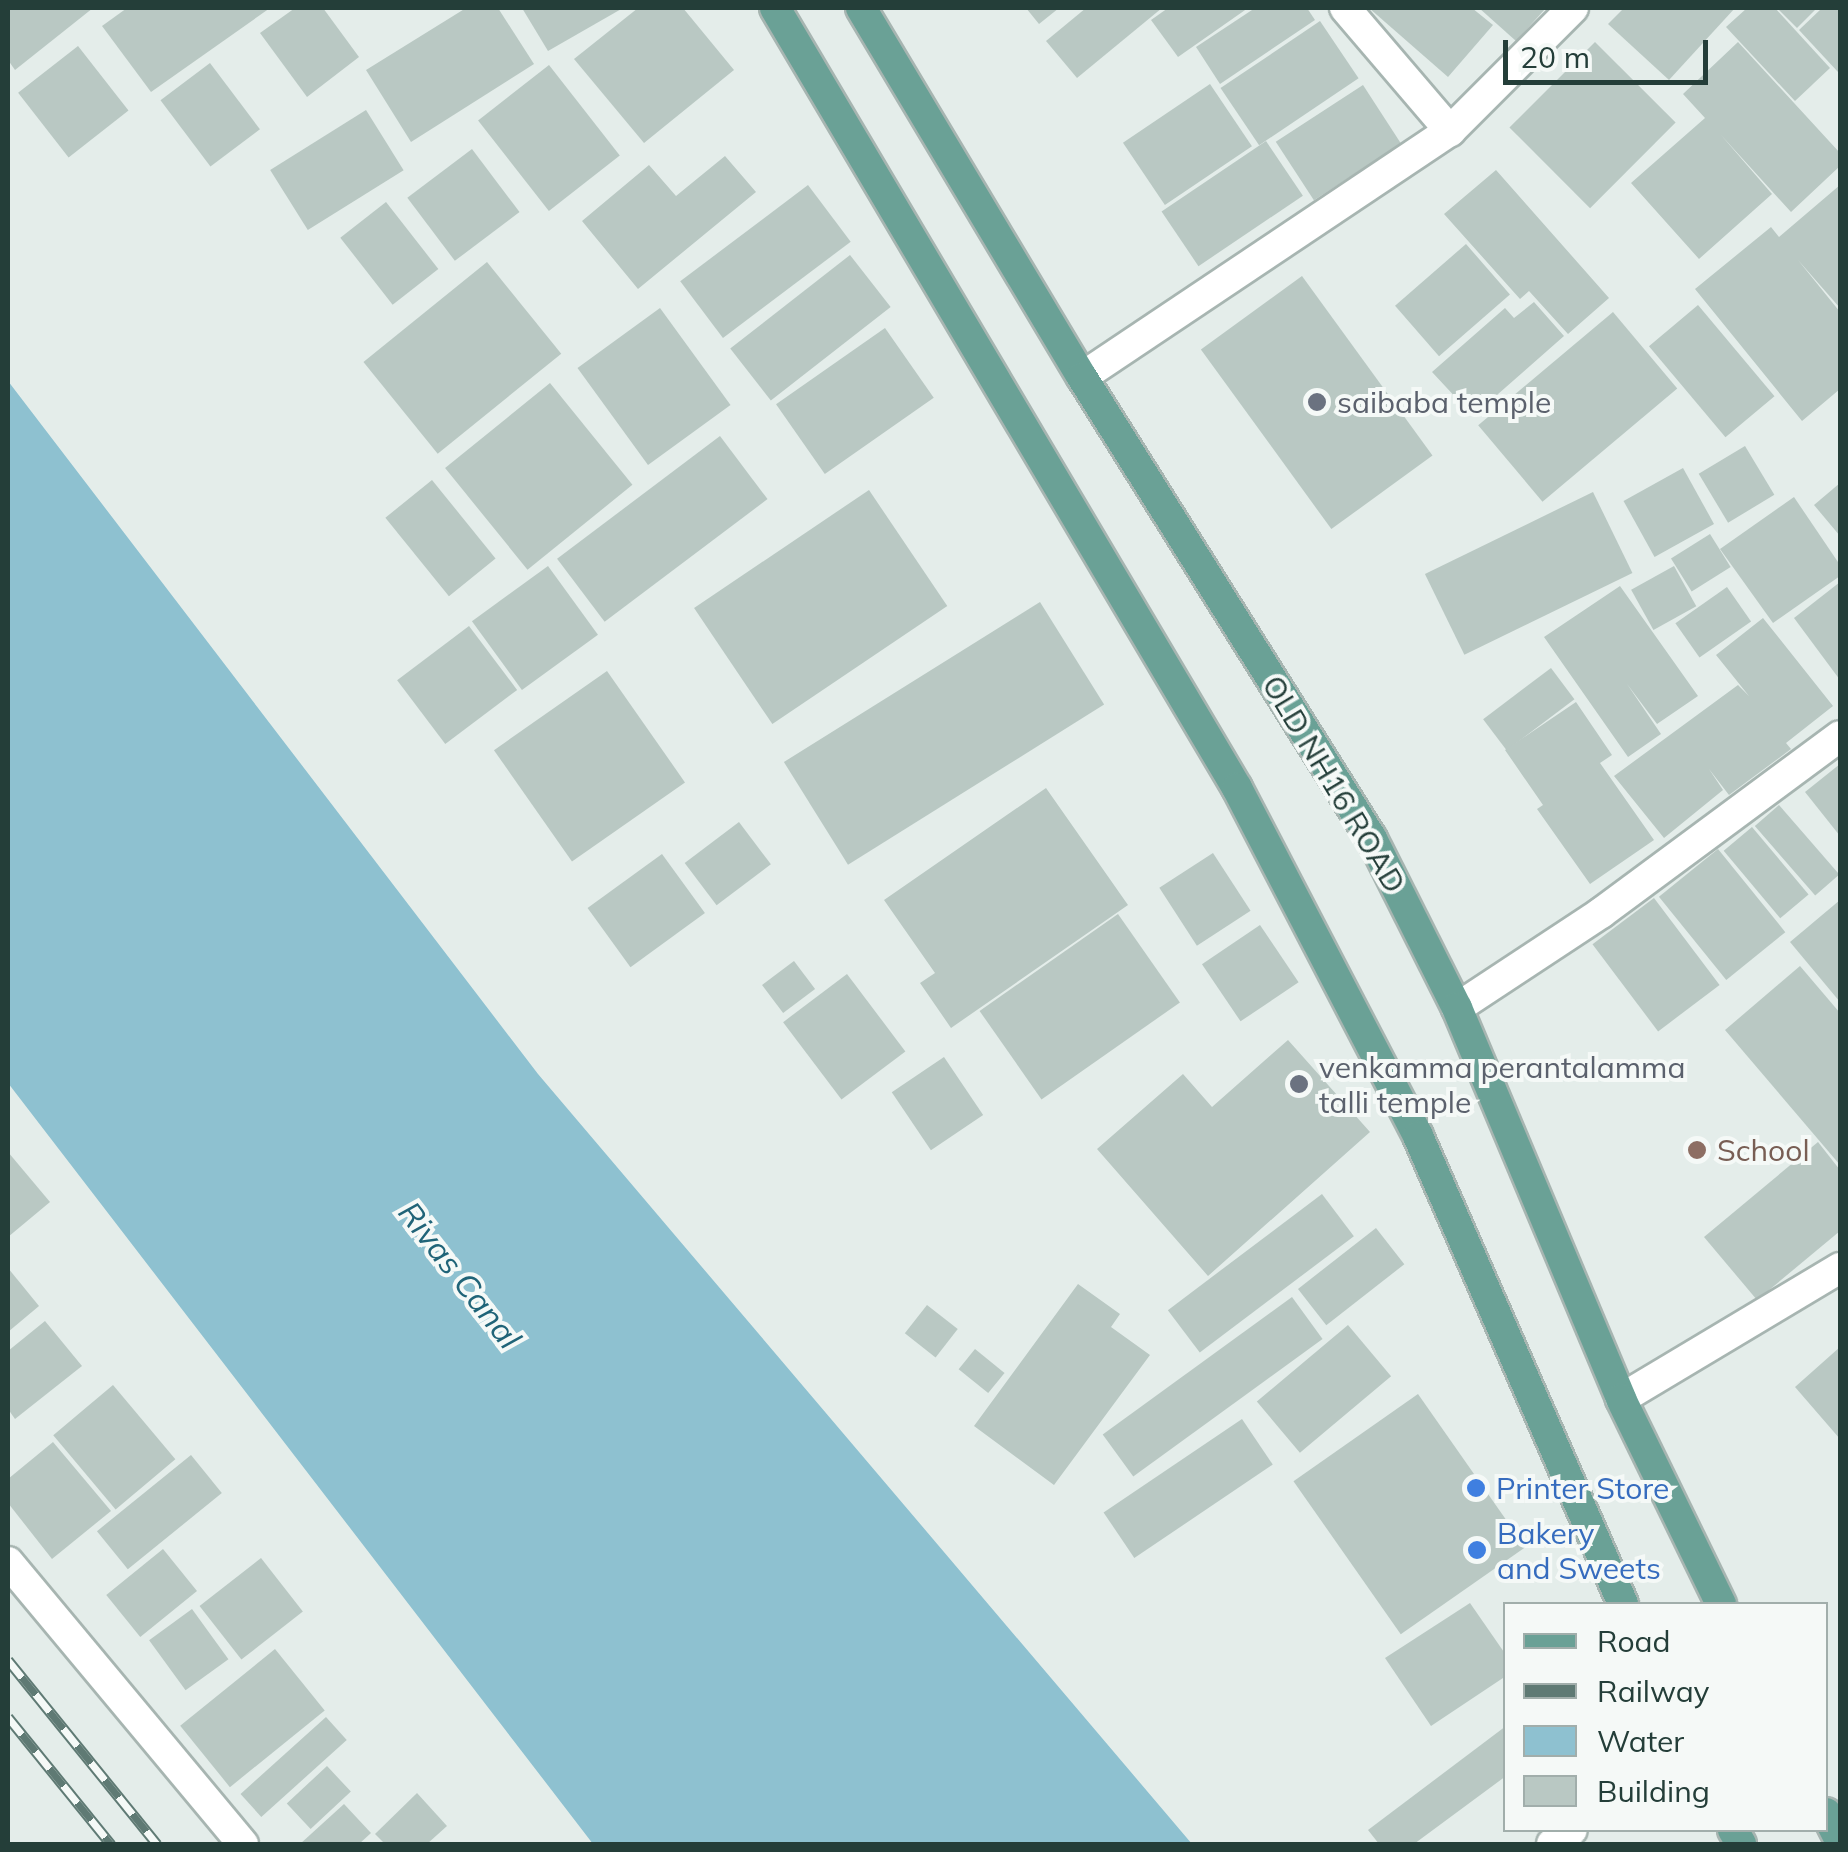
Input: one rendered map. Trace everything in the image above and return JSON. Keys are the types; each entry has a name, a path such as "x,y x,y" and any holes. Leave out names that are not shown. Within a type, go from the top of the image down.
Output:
{"main road":[{"path":"775,8 1238,788 1418,1136 1622,1602"},
{"name":"OLD NH16 ROAD","path":"861,8 1082,378 1372,838 1457,1008 1621,1399 1720,1602"},
{"path":"1828,1817 1840,1841"}],"street":[{"path":"1345,8 1450,131"},
{"path":"1082,378 1450,131 1572,8"},
{"path":"1457,1008 1601,912 1840,736"},
{"path":"1621,1399 1840,1268"},
{"path":"8,1562 243,1844"}],"water":[{"name":"Rivas Canal","path":"8,381 538,1074 1192,1844 593,1844 8,1083"}],"building":[{"path":"8,8 93,8 15,70 8,60"},
{"path":"127,8 270,8 151,92 102,26"},
{"path":"295,8 323,8 359,57 307,97 260,33"},
{"path":"466,8 498,8 534,64 411,142 366,70"},
{"path":"522,8 623,8 548,51"},
{"path":"638,8 683,8 734,70 644,143 574,59"},
{"path":"1026,8 1059,8 1039,24"},
{"path":"1086,8 1162,8 1077,78 1046,41"},
{"path":"1168,8 1248,8 1178,57 1151,20"},
{"path":"1255,8 1307,8 1315,20 1220,84 1196,47"},
{"path":"1369,8 1472,8 1493,25 1448,77"},
{"path":"1479,8 1546,8 1516,41"},
{"path":"1624,8 1735,8 1669,80 1608,24"},
{"path":"1747,8 1775,8 1830,68 1795,101 1726,27"},
{"path":"1777,8 1817,8 1797,28"},
{"path":"1822,8 1840,8 1838,72 1799,30"},
{"path":"1320,21 1359,78 1259,145 1221,88"},
{"path":"1595,42 1676,123 1590,208 1509,128"},
{"path":"1738,42 1840,153 1840,166 1791,212 1721,135 1772,194 1699,259 1631,183 1705,118 1683,94"},
{"path":"78,46 128,111 69,157 18,93"},
{"path":"210,63 260,129 210,167 160,100"},
{"path":"549,65 620,156 549,211 478,120"},
{"path":"1210,84 1252,146 1165,205 1123,143"},
{"path":"1363,85 1401,144 1314,200 1276,142"},
{"path":"366,110 404,170 308,230 270,170"},
{"path":"1266,141 1303,196 1198,266 1162,211"},
{"path":"472,149 520,212 455,261 407,198"},
{"path":"725,156 756,192 638,289 582,221 649,165 676,196"},
{"path":"1496,170 1609,298 1568,334 1529,291 1520,299 1444,214"},
{"path":"808,185 851,242 723,338 680,281"},
{"path":"1840,185 1840,308 1798,260 1840,312 1840,389 1802,421 1695,289 1771,227 1779,237"},
{"path":"386,202 438,269 393,305 340,238"},
{"path":"1466,244 1510,295 1439,356 1395,306"},
{"path":"850,255 891,307 771,401 730,349"},
{"path":"487,262 561,354 438,454 363,362"},
{"name":"saibaba temple","path":"1302,276 1432,456 1331,529 1201,349"},
{"path":"1534,302 1564,336 1473,416 1432,372 1505,308 1514,318"},
{"path":"1698,305 1774,396 1725,437 1649,346"},
{"path":"660,308 731,405 648,465 577,368"},
{"path":"1613,312 1677,389 1542,502 1478,425"},
{"path":"885,328 934,398 825,474 776,404"},
{"path":"550,383 632,485 528,570 445,468"},
{"path":"720,436 768,499 605,622 557,559"},
{"path":"1745,446 1774,495 1728,523 1699,474"},
{"path":"1683,468 1714,524 1655,557 1624,501"},
{"path":"432,480 496,558 449,596 385,518"},
{"path":"1840,483 1840,536 1814,505"},
{"path":"869,490 947,606 772,724 694,608"},
{"path":"1593,492 1632,573 1464,655 1425,574"},
{"path":"1794,497 1840,565 1840,576 1773,623 1720,549"},
{"path":"1710,534 1731,567 1692,591 1671,558"},
{"path":"548,566 598,635 522,690 472,621"},
{"path":"1674,566 1696,606 1653,630 1631,590"},
{"path":"1840,582 1840,680 1794,618"},
{"path":"1620,586 1698,696 1657,724 1627,684 1661,734 1628,757 1544,637"},
{"path":"1727,587 1751,621 1699,658 1675,623"},
{"path":"1040,602 1104,705 848,865 784,762"},
{"path":"1763,618 1833,706 1786,743 1791,749 1729,795 1709,769 1723,790 1664,838 1614,776 1738,685 1749,696 1716,655"},
{"path":"469,626 517,690 445,744 397,680"},
{"path":"1551,668 1574,699 1507,750 1483,719"},
{"path":"607,671 685,782 572,862 494,750"},
{"path":"1576,702 1612,755 1600,763 1654,840 1590,884 1537,809 1543,805 1505,750"},
{"path":"1840,764 1840,836 1805,792"},
{"path":"1046,788 1128,905 951,1028 920,983 935,973 884,900"},
{"path":"1779,805 1839,874 1815,895 1755,826"},
{"path":"739,822 771,864 717,905 685,863"},
{"path":"1752,827 1809,894 1780,918 1724,851"},
{"path":"1718,849 1785,932 1726,980 1659,897"},
{"path":"1213,853 1251,911 1197,946 1159,888"},
{"path":"662,854 705,913 630,967 588,908"},
{"path":"1654,898 1720,985 1658,1031 1593,944"},
{"path":"1840,900 1840,1002 1790,942"},
{"path":"1118,914 1180,1002 1042,1099 980,1011"},
{"path":"1260,925 1299,982 1241,1021 1202,964"},
{"path":"794,961 815,989 783,1013 762,985"},
{"path":"1800,966 1840,1013 1840,1165 1725,1030"},
{"path":"847,974 905,1051 841,1100 783,1022"},
{"path":"1288,1040 1370,1132 1208,1276 1097,1149 1183,1074 1212,1107"},
{"path":"944,1057 983,1115 931,1150 892,1092"},
{"path":"1818,1142 1840,1170 1840,1231 1757,1300 1704,1237"},
{"path":"8,1152 50,1202 8,1237"},
{"path":"1322,1194 1354,1236 1200,1352 1168,1310"},
{"path":"1376,1228 1404,1264 1326,1325 1298,1289"},
{"path":"8,1268 39,1306 8,1332"},
{"path":"1078,1284 1120,1314 1111,1327 1150,1355 1054,1485 974,1426"},
{"path":"1292,1297 1323,1339 1133,1477 1103,1435"},
{"path":"927,1305 958,1329 936,1357 905,1333"},
{"path":"45,1321 82,1366 15,1419 8,1409 8,1351"},
{"path":"1348,1325 1391,1376 1300,1453 1257,1401"},
{"path":"1840,1347 1840,1439 1795,1387"},
{"path":"975,1349 1005,1373 988,1393 959,1369"},
{"path":"113,1385 175,1459 116,1509 53,1435"},
{"path":"1418,1394 1525,1547 1401,1634 1293,1481"},
{"path":"1242,1419 1273,1465 1134,1558 1104,1512"},
{"path":"53,1442 111,1511 52,1559 8,1503 8,1479"},
{"path":"191,1455 222,1493 128,1569 97,1531"},
{"path":"163,1549 197,1591 140,1637 106,1595"},
{"path":"261,1558 303,1612 241,1660 200,1606"},
{"path":"1470,1603 1503,1651 1503,1678 1431,1726 1385,1658"},
{"path":"192,1609 228,1659 186,1690 149,1640"},
{"path":"275,1649 325,1710 230,1787 180,1726"},
{"path":"326,1717 347,1740 261,1817 241,1794"},
{"path":"1503,1728 1503,1778 1414,1844 1379,1844 1368,1830"},
{"path":"327,1766 351,1792 311,1829 287,1804"},
{"path":"417,1793 447,1826 427,1844 385,1844 375,1834"},
{"path":"344,1804 371,1833 359,1844 300,1844"}],"railway":[{"path":"8,1660 157,1844"},
{"path":"8,1717 111,1844"}],"place":[{"name":"saibaba temple","path":"1317,402"},
{"name":"venkamma perantalamma talli temple","path":"1299,1084"},
{"name":"School","path":"1697,1150"},
{"name":"Printer Store","path":"1476,1488"},
{"name":"Bakery and Sweets","path":"1477,1550"}]}
